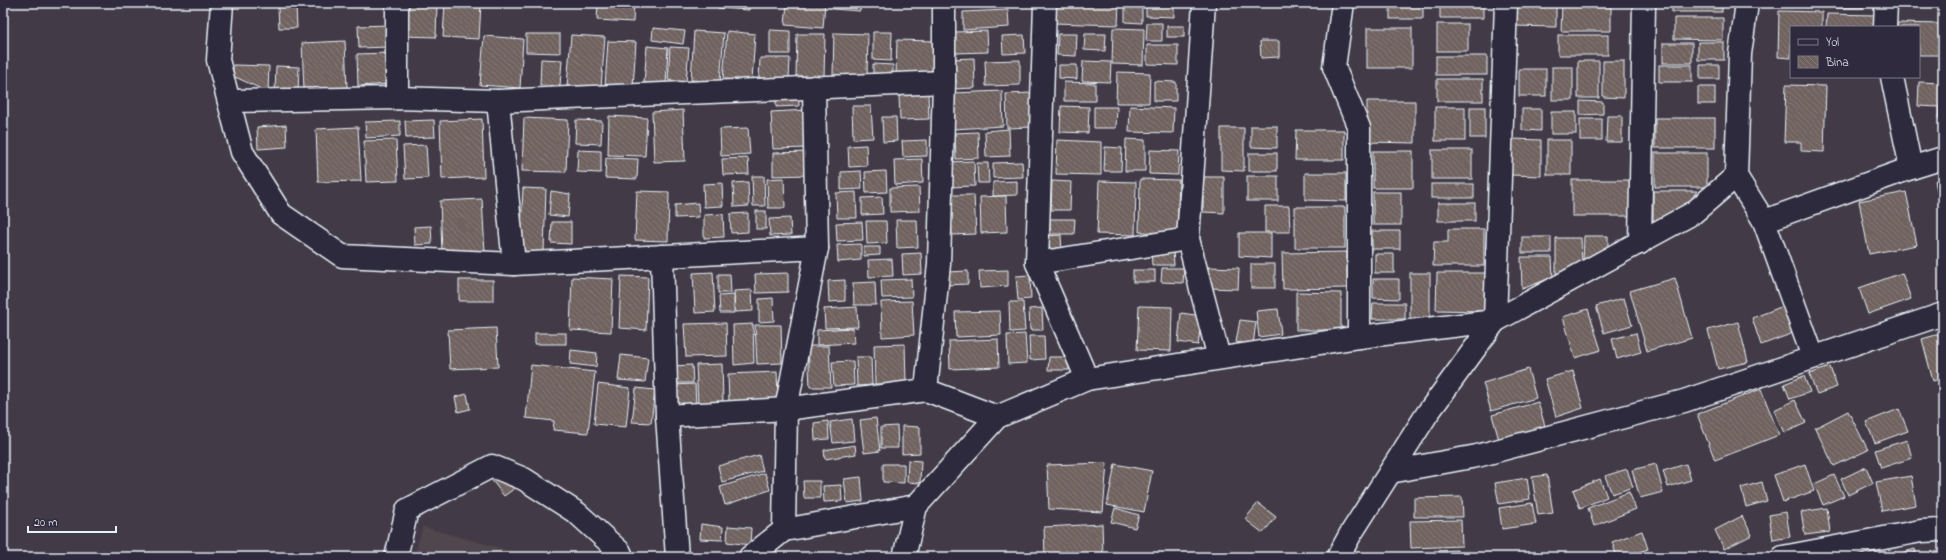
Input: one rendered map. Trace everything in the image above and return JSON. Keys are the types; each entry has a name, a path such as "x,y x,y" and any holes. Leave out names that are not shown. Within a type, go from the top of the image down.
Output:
{"street":[{"path":"222,3 218,60 242,152 281,214 342,256 514,264 817,248"},
{"path":"397,3 397,98"},
{"path":"926,390 939,264 944,82 944,3"},
{"path":"1045,3 1037,262 1087,380"},
{"path":"1204,3 1188,239 1219,358"},
{"path":"1343,3 1334,67 1359,128 1359,337"},
{"path":"1338,557 1427,414 1495,322 1506,3"},
{"path":"1640,243 1644,3"},
{"path":"1747,3 1740,54 1736,176 1764,221 1813,357"},
{"path":"1885,26 1886,3"},
{"path":"1892,78 1911,168"},
{"path":"229,101 397,98 498,101 944,82"},
{"path":"784,530 786,408 817,248 814,87"},
{"path":"498,101 514,264"},
{"path":"1764,221 1943,158"},
{"path":"907,557 905,553 916,506 997,417 1087,380 1359,337 1495,322 1694,213 1736,176"},
{"path":"1037,262 1188,239"},
{"path":"662,256 667,416 677,557"},
{"path":"1390,472 1477,456 1668,405 1943,314"},
{"path":"667,416 786,408 926,390 997,417"},
{"path":"396,557 407,510 492,466 524,479 577,513 620,552 622,557"},
{"path":"750,557 784,530 916,506"},
{"path":"1783,557 1921,531 1943,530"}],"shaded area":[{"path":"423,527 532,557 414,557"}],"building":[{"path":"405,3 437,3 436,37 404,36"},
{"path":"445,3 481,3 479,39 443,37"},
{"path":"598,3 634,3 633,22 597,20"},
{"path":"719,3 750,3 749,10 718,8"},
{"path":"787,3 825,3 823,28 785,25"},
{"path":"833,3 861,3 860,11 833,9"},
{"path":"1054,3 1119,3 1118,25 1053,23"},
{"path":"1125,3 1142,3 1142,23 1125,22"},
{"path":"1146,3 1174,3 1174,17 1146,16"},
{"path":"1390,3 1423,3 1423,19 1390,19"},
{"path":"1440,3 1483,3 1483,18 1440,18"},
{"path":"1513,3 1556,3 1556,27 1513,26"},
{"path":"1562,3 1611,3 1611,31 1561,31"},
{"path":"1672,3 1722,3 1722,12 1672,12"},
{"path":"1835,3 1863,3 1863,8 1835,8"},
{"path":"296,6 297,28 279,28 278,7"},
{"path":"1008,10 1009,27 963,30 963,12"},
{"path":"1779,11 1822,12 1822,26 1790,26 1790,58 1778,57"},
{"path":"1827,14 1875,15 1875,26 1826,26"},
{"path":"1674,18 1723,18 1723,40 1674,39"},
{"path":"1147,23 1162,23 1162,41 1146,41"},
{"path":"1897,23 1943,24 1943,55 1920,55 1920,26 1897,26"},
{"path":"1437,24 1468,24 1468,51 1437,51"},
{"path":"389,25 390,47 359,48 358,26"},
{"path":"1167,26 1184,26 1184,37 1167,37"},
{"path":"653,28 685,31 683,44 652,40"},
{"path":"1113,28 1144,29 1143,65 1112,64"},
{"path":"1367,28 1412,28 1412,68 1367,68"},
{"path":"770,30 790,31 790,54 770,54"},
{"path":"694,31 724,33 720,82 691,80"},
{"path":"727,31 755,34 752,81 723,79"},
{"path":"987,31 988,52 955,53 954,32"},
{"path":"873,32 892,32 891,61 873,60"},
{"path":"834,33 868,34 867,76 833,75"},
{"path":"526,34 560,34 560,53 526,52"},
{"path":"797,34 825,34 824,77 796,76"},
{"path":"1058,34 1077,34 1076,56 1057,55"},
{"path":"1085,34 1106,34 1105,51 1084,50"},
{"path":"571,35 605,37 601,88 567,86"},
{"path":"1024,35 1025,53 1003,54 1002,36"},
{"path":"1558,35 1608,35 1608,55 1558,55"},
{"path":"484,36 523,39 520,88 480,85"},
{"path":"897,40 934,41 933,76 896,75"},
{"path":"345,41 347,88 304,90 302,43"},
{"path":"608,41 636,42 633,88 605,86"},
{"path":"1260,41 1279,41 1279,57 1261,58"},
{"path":"1698,42 1724,42 1724,60 1698,60"},
{"path":"1663,43 1692,43 1692,63 1663,63"},
{"path":"1147,45 1178,45 1178,65 1147,64"},
{"path":"647,46 668,48 666,84 644,83"},
{"path":"670,47 689,48 686,82 668,80"},
{"path":"390,53 391,84 358,86 357,54"},
{"path":"1436,56 1487,56 1487,75 1436,75"},
{"path":"760,58 790,58 789,79 759,78"},
{"path":"974,58 975,88 952,89 951,59"},
{"path":"541,59 562,60 560,86 540,85"},
{"path":"1020,60 1020,85 986,86 985,61"},
{"path":"1083,61 1111,62 1110,82 1082,81"},
{"path":"1578,61 1599,61 1599,98 1578,98"},
{"path":"1603,61 1624,61 1624,98 1603,97"},
{"path":"873,64 893,65 893,77 873,77"},
{"path":"233,65 269,66 268,92 233,76"},
{"path":"1059,65 1077,65 1077,79 1059,78"},
{"path":"1659,65 1692,65 1692,82 1659,82"},
{"path":"1700,65 1719,65 1719,79 1700,79"},
{"path":"276,66 299,67 298,95 275,94"},
{"path":"1552,67 1573,67 1573,100 1552,100"},
{"path":"1519,69 1546,69 1546,96 1519,96"},
{"path":"1117,72 1150,73 1149,103 1116,103"},
{"path":"1437,79 1483,79 1483,101 1437,101"},
{"path":"1154,81 1176,82 1176,101 1154,101"},
{"path":"1064,82 1095,83 1095,101 1064,101"},
{"path":"1919,82 1943,83 1943,118 1938,118 1939,107 1918,106"},
{"path":"1786,85 1826,86 1824,152 1801,151 1801,142 1784,142"},
{"path":"1698,87 1715,87 1715,104 1698,104"},
{"path":"798,89 799,106 776,107 776,90"},
{"path":"1002,91 1003,126 954,129 953,93"},
{"path":"1032,93 1034,127 1007,128 1006,94"},
{"path":"928,94 929,119 900,120 899,95"},
{"path":"1367,101 1415,101 1415,143 1367,142"},
{"path":"1580,101 1603,102 1603,114 1580,115"},
{"path":"852,106 871,106 873,138 853,139"},
{"path":"1061,106 1089,107 1088,133 1060,132"},
{"path":"1130,106 1174,108 1173,133 1129,132"},
{"path":"1094,107 1117,107 1116,128 1094,128"},
{"path":"1435,107 1465,107 1465,141 1435,141"},
{"path":"1470,107 1485,107 1485,138 1470,138"},
{"path":"1522,109 1541,109 1541,131 1522,130"},
{"path":"683,110 685,161 654,162 652,112"},
{"path":"808,110 810,148 773,149 771,112"},
{"path":"1551,112 1576,112 1576,134 1551,134"},
{"path":"609,116 647,118 645,156 608,155"},
{"path":"1607,116 1622,116 1622,142 1606,142"},
{"path":"882,117 896,117 897,141 883,142"},
{"path":"524,118 568,120 566,172 522,171"},
{"path":"1655,118 1715,118 1715,148 1655,148"},
{"path":"482,119 484,177 442,179 440,121"},
{"path":"1580,119 1602,119 1602,140 1580,140"},
{"path":"434,120 435,137 406,138 405,121"},
{"path":"576,120 602,121 601,144 575,143"},
{"path":"400,121 400,136 366,138 365,122"},
{"path":"286,125 287,147 258,149 257,127"},
{"path":"1251,126 1277,126 1277,148 1251,147"},
{"path":"358,127 361,181 318,182 316,129"},
{"path":"748,128 750,154 721,156 720,129"},
{"path":"1221,128 1244,128 1244,171 1221,170"},
{"path":"1009,129 1010,156 986,157 985,131"},
{"path":"1296,130 1344,130 1344,160 1295,160"},
{"path":"978,132 979,158 956,159 955,133"},
{"path":"1126,139 1145,140 1145,171 1125,171"},
{"path":"1511,139 1541,140 1541,176 1511,175"},
{"path":"396,140 398,181 366,182 364,141"},
{"path":"927,140 927,156 903,157 902,141"},
{"path":"1057,140 1101,142 1101,175 1056,174"},
{"path":"1547,140 1571,140 1571,175 1547,175"},
{"path":"426,145 428,178 405,179 403,146"},
{"path":"866,145 867,166 849,167 848,146"},
{"path":"1105,147 1122,148 1121,171 1104,171"},
{"path":"578,150 601,151 601,173 577,172"},
{"path":"1150,150 1179,151 1178,175 1149,174"},
{"path":"1432,150 1472,150 1472,179 1432,179"},
{"path":"1373,151 1413,151 1413,188 1373,188"},
{"path":"808,152 808,175 773,176 773,153"},
{"path":"1249,153 1277,153 1277,171 1249,171"},
{"path":"1655,153 1707,153 1707,187 1655,187"},
{"path":"606,158 638,159 637,179 605,178"},
{"path":"748,158 749,174 723,175 722,159"},
{"path":"922,159 923,183 895,185 894,160"},
{"path":"974,161 975,186 949,187 948,162"},
{"path":"1022,162 1023,177 993,178 993,163"},
{"path":"977,163 988,163 989,183 978,183"},
{"path":"861,171 862,189 841,190 841,172"},
{"path":"886,171 887,192 866,193 865,172"},
{"path":"1305,173 1346,173 1346,201 1305,200"},
{"path":"752,176 764,176 765,206 753,206"},
{"path":"1247,176 1278,176 1278,201 1247,201"},
{"path":"1203,177 1224,177 1224,213 1203,212"},
{"path":"784,178 785,208 768,208 767,179"},
{"path":"1140,179 1179,180 1177,233 1139,232"},
{"path":"1943,179 1943,210 1941,210 1935,181"},
{"path":"1572,180 1632,180 1632,216 1572,216"},
{"path":"1017,181 1017,195 993,196 993,182"},
{"path":"1052,181 1071,182 1070,210 1051,210"},
{"path":"1099,181 1136,182 1135,235 1097,234"},
{"path":"748,182 749,206 734,207 733,183"},
{"path":"722,183 723,206 704,207 703,184"},
{"path":"1431,184 1474,184 1474,198 1431,198"},
{"path":"919,187 920,211 890,212 890,188"},
{"path":"523,188 546,189 544,252 520,252"},
{"path":"551,191 570,194 568,217 549,215"},
{"path":"637,191 669,192 668,241 635,240"},
{"path":"1653,191 1697,191 1686,207 1653,224"},
{"path":"856,192 857,218 837,218 836,193"},
{"path":"1373,192 1401,192 1401,225 1373,225"},
{"path":"1906,192 1917,245 1869,254 1859,201"},
{"path":"950,195 974,195 976,234 952,235"},
{"path":"1006,196 1007,232 981,233 980,197"},
{"path":"882,197 883,214 862,215 862,198"},
{"path":"482,199 485,252 442,253 440,201"},
{"path":"698,203 699,217 675,218 675,205"},
{"path":"1438,203 1475,203 1475,221 1438,221"},
{"path":"1265,206 1289,206 1290,232 1265,232"},
{"path":"1295,207 1345,207 1345,248 1295,248"},
{"path":"756,211 766,211 766,229 756,229"},
{"path":"748,213 748,232 731,233 730,214"},
{"path":"723,214 724,237 704,238 704,215"},
{"path":"790,218 791,235 770,236 769,219"},
{"path":"1050,219 1075,219 1074,234 1050,234"},
{"path":"896,220 917,220 918,247 897,248"},
{"path":"866,221 886,221 887,243 867,244"},
{"path":"552,222 571,222 571,244 551,243"},
{"path":"862,222 863,240 837,241 836,223"},
{"path":"431,226 432,244 415,245 414,227"},
{"path":"1448,229 1484,229 1484,266 1433,266 1434,242 1448,242"},
{"path":"1372,231 1400,231 1400,249 1372,249"},
{"path":"1239,233 1271,233 1271,258 1239,256"},
{"path":"1061,235 1062,253 1046,254 1045,236"},
{"path":"1584,236 1608,236 1608,256 1583,263"},
{"path":"1522,237 1551,237 1551,253 1522,253"},
{"path":"1556,238 1581,238 1582,265 1556,274"},
{"path":"861,244 861,260 838,262 837,245"},
{"path":"864,247 880,247 880,255 864,256"},
{"path":"1151,249 1173,249 1174,265 1152,265"},
{"path":"1347,252 1347,288 1283,289 1282,253"},
{"path":"921,253 922,274 903,275 902,254"},
{"path":"1375,254 1394,254 1394,273 1375,273"},
{"path":"1521,257 1552,257 1553,277 1522,289"},
{"path":"892,259 893,276 869,277 868,260"},
{"path":"1251,264 1275,264 1275,288 1251,288"},
{"path":"1208,267 1239,268 1238,289 1208,288"},
{"path":"1162,268 1184,268 1183,283 1161,282"},
{"path":"1008,270 1008,286 980,288 979,271"},
{"path":"1133,270 1155,270 1155,282 1133,282"},
{"path":"968,271 968,284 947,285 947,272"},
{"path":"713,272 715,312 695,313 693,273"},
{"path":"788,273 788,292 756,293 755,274"},
{"path":"1410,273 1430,273 1430,318 1410,318"},
{"path":"1437,273 1485,273 1485,311 1436,310"},
{"path":"1902,273 1911,299 1868,314 1859,288"},
{"path":"718,274 730,274 731,293 718,293"},
{"path":"1030,275 1031,299 1018,300 1016,276"},
{"path":"621,276 648,277 646,330 619,328"},
{"path":"572,277 613,279 611,332 570,330"},
{"path":"1675,278 1692,338 1647,351 1630,291"},
{"path":"911,279 912,297 882,298 881,280"},
{"path":"1373,279 1399,279 1399,299 1373,298"},
{"path":"459,280 493,280 493,301 459,301"},
{"path":"845,280 845,301 829,302 828,281"},
{"path":"875,282 876,305 854,305 853,283"},
{"path":"752,290 753,311 735,312 734,291"},
{"path":"1296,292 1341,293 1341,330 1296,330"},
{"path":"734,295 734,313 720,313 719,296"},
{"path":"773,298 774,321 759,322 759,299"},
{"path":"1624,298 1632,325 1604,333 1596,306"},
{"path":"912,301 914,335 882,337 881,302"},
{"path":"1009,302 1023,302 1025,331 1010,332"},
{"path":"1373,303 1405,303 1405,319 1372,319"},
{"path":"1786,305 1796,332 1761,345 1752,318"},
{"path":"1139,306 1172,307 1171,351 1137,350"},
{"path":"857,307 858,327 825,328 824,309"},
{"path":"1042,308 1043,330 1030,330 1029,309"},
{"path":"1278,309 1281,334 1259,337 1256,311"},
{"path":"1588,309 1601,350 1575,358 1563,317"},
{"path":"1000,311 1001,335 956,337 955,312"},
{"path":"1181,313 1202,316 1198,345 1178,342"},
{"path":"1240,320 1256,322 1253,345 1236,342"},
{"path":"1738,322 1748,362 1718,369 1708,330"},
{"path":"726,323 727,356 686,357 684,324"},
{"path":"753,324 754,363 734,365 733,325"},
{"path":"755,325 781,325 782,363 757,364"},
{"path":"496,328 498,367 450,369 448,330"},
{"path":"853,328 854,343 817,345 817,330"},
{"path":"535,333 566,333 566,344 535,344"},
{"path":"1636,333 1641,352 1617,359 1612,339"},
{"path":"1943,333 1943,378 1933,381 1922,339"},
{"path":"1025,334 1027,363 1008,364 1007,335"},
{"path":"1029,336 1044,336 1045,359 1030,360"},
{"path":"998,339 999,367 950,369 949,341"},
{"path":"905,344 906,383 875,384 874,345"},
{"path":"808,346 829,346 831,387 810,387"},
{"path":"571,350 597,353 596,367 570,364"},
{"path":"621,355 648,358 645,382 618,380"},
{"path":"856,357 871,357 872,385 857,386"},
{"path":"1049,357 1069,357 1069,370 1048,370"},
{"path":"853,361 854,385 834,386 832,362"},
{"path":"722,364 723,403 698,404 696,365"},
{"path":"531,365 595,372 588,433 553,430 554,421 526,418"},
{"path":"692,365 693,383 673,383 672,366"},
{"path":"1830,367 1837,387 1817,394 1809,374"},
{"path":"1528,369 1536,398 1491,411 1483,383"},
{"path":"1573,371 1583,408 1556,417 1545,379"},
{"path":"777,372 778,400 729,402 728,374"},
{"path":"1804,376 1810,392 1790,399 1784,384"},
{"path":"598,384 630,388 626,427 594,424"},
{"path":"695,384 696,406 673,407 672,385"},
{"path":"636,388 655,390 651,423 632,422"},
{"path":"1761,389 1779,435 1715,460 1697,414"},
{"path":"467,394 470,409 458,412 455,397"},
{"path":"1795,400 1806,423 1784,433 1774,410"},
{"path":"1538,402 1545,426 1499,440 1492,415"},
{"path":"1899,409 1908,431 1875,443 1866,422"},
{"path":"1848,411 1868,450 1834,466 1815,428"},
{"path":"876,418 880,451 864,453 860,420"},
{"path":"852,419 854,441 833,443 830,422"},
{"path":"828,421 829,439 815,440 814,423"},
{"path":"897,426 898,448 881,448 881,427"},
{"path":"902,426 920,427 920,453 902,454"},
{"path":"1907,440 1912,458 1881,468 1875,450"},
{"path":"855,445 856,454 825,459 824,450"},
{"path":"759,455 763,471 722,482 718,466"},
{"path":"908,460 921,461 920,483 907,482"},
{"path":"1107,463 1103,512 1049,509 1047,465"},
{"path":"883,464 904,464 904,483 883,482"},
{"path":"1115,464 1152,471 1144,512 1107,505"},
{"path":"1656,464 1663,492 1640,498 1632,470"},
{"path":"1686,464 1691,480 1668,487 1663,471"},
{"path":"1805,464 1814,491 1783,502 1774,475"},
{"path":"1866,467 1873,483 1848,495 1841,479"},
{"path":"1627,469 1633,487 1612,494 1605,476"},
{"path":"502,471 515,488 504,496 491,479"},
{"path":"765,473 770,490 725,505 720,487"},
{"path":"1547,475 1553,513 1538,515 1532,477"},
{"path":"1834,475 1844,496 1823,505 1814,484"},
{"path":"1911,476 1916,505 1882,511 1876,482"},
{"path":"861,477 863,501 847,503 844,479"},
{"path":"1527,478 1530,499 1499,504 1495,483"},
{"path":"1600,479 1607,497 1580,508 1573,490"},
{"path":"803,481 820,481 820,498 804,498"},
{"path":"1762,482 1767,501 1746,507 1741,488"},
{"path":"841,485 842,501 824,502 823,486"},
{"path":"1629,492 1636,509 1594,526 1588,508"},
{"path":"1462,497 1463,517 1414,517 1414,498"},
{"path":"1258,503 1276,517 1263,533 1245,519"},
{"path":"1532,503 1536,524 1502,529 1499,508"},
{"path":"1115,508 1139,515 1135,528 1111,522"},
{"path":"1827,508 1830,532 1805,535 1801,512"},
{"path":"1786,512 1790,537 1773,540 1769,515"},
{"path":"1742,516 1752,535 1724,549 1715,530"},
{"path":"1461,520 1462,546 1411,548 1410,521"},
{"path":"701,524 723,527 722,540 700,539"},
{"path":"1102,524 1103,557 1045,557 1044,527"},
{"path":"728,526 751,528 750,545 727,542"},
{"path":"1642,531 1648,549 1625,557 1617,557 1612,542"},
{"path":"1915,549 1917,557 1895,557 1894,555"},
{"path":"1457,550 1457,557 1435,557 1434,551"},
{"path":"1430,552 1431,557 1405,557 1405,554"}]}
